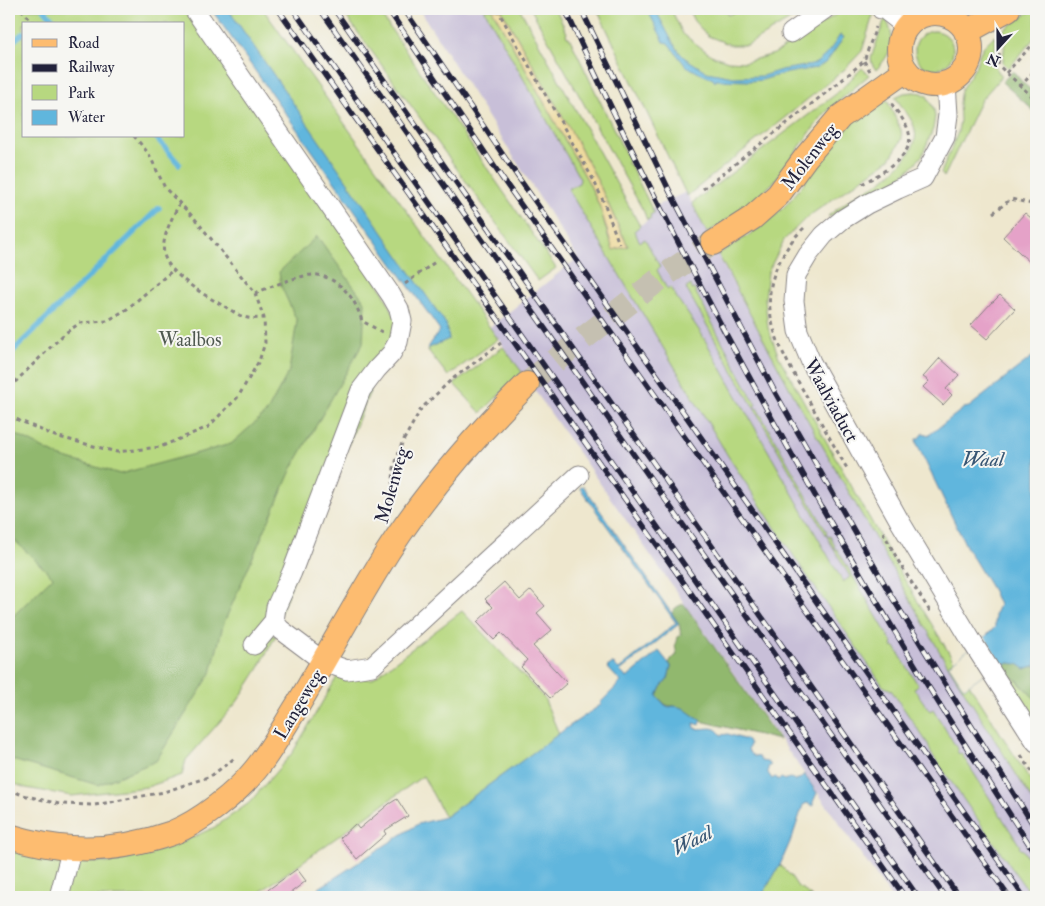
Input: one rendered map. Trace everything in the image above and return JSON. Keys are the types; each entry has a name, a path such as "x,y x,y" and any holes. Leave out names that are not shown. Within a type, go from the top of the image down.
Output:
{"main road":[{"path":"966,32 1008,9"},
{"path":"929,14 947,15 961,25 966,32 969,40 970,55 968,62 959,75 946,83 931,84 917,80 906,70 900,56 900,40 913,20 929,14"},
{"name":"Molenweg","path":"713,243 752,218 778,195 806,157 840,117 906,70"},
{"name":"Molenweg","path":"324,662 378,567 423,502 445,473 490,421 527,384"},
{"name":"Langeweg","path":"9,836 36,843 72,848 107,847 141,842 173,832 202,817 234,794 256,770 324,662"}],"street":[{"path":"194,9 391,295 402,321 398,342 391,354 361,390 292,572 276,607 274,621 254,645"},
{"path":"791,32 824,9"},
{"path":"883,10 907,27"},
{"name":"Waalviaduct","path":"946,83 948,115 945,137 923,178 867,204 843,219 824,235 808,254 796,275 794,301 798,331 811,362 899,520 974,645 1036,742"},
{"name":"Langeweg","path":"324,662 347,670 372,666 578,475"},
{"path":"274,621 280,629 324,662"},
{"path":"59,897 72,848"}],"path":[{"path":"21,9 32,22"},
{"path":"497,9 594,182 619,244"},
{"name":"Molenweg","path":"703,189 864,61 883,10"},
{"path":"1036,41 1006,74 1036,100"},
{"path":"860,185 894,164 904,155 910,135 864,61"},
{"path":"1020,87 1036,69"},
{"path":"9,416 56,436 117,452 160,447 208,427 238,397 259,361 265,342 264,318 255,292 195,219 165,188 149,154 136,138"},
{"path":"993,213 1011,200 1036,205"},
{"path":"180,203 173,215 165,239 164,255 173,270 198,292 232,311 247,318 264,318"},
{"name":"Waalviaduct","path":"809,223 789,244 774,270 769,299 772,327 784,356 852,477"},
{"path":"406,283 435,262"},
{"path":"9,388 64,334 80,323 107,321 127,309 173,270"},
{"path":"255,292 297,278 317,275 332,279 347,291 356,304 362,321 398,342"},
{"name":"Molenweg","path":"381,524 392,492 394,468 402,443 421,409 451,380 501,343"},
{"path":"881,529 900,564 932,615"},
{"path":"9,790 59,804 95,805 164,792 211,776 241,754"}],"shaded area":[{"path":"419,9 511,9 633,230 651,218 650,215 654,213 652,208 686,192 790,389 941,654 1036,806 1036,897 891,897 490,327 578,258"}],"green space":[{"name":"Waalbos","path":"9,9 188,9 381,288 398,322 271,636 276,635 259,668 237,702 186,760 182,775 147,787 72,796 26,788 9,782"},
{"path":"228,9 263,9 498,339 448,376 427,349 448,339"},
{"path":"341,9 377,9 556,268 538,281"},
{"path":"484,9 492,9 589,183 600,207 609,239 628,246 590,166 501,9 520,9 640,226 634,231 640,242 645,239 660,267 657,270 667,289 671,287 701,333 843,582 850,577 686,288 691,285 692,290 694,289 756,405 754,406 757,408 827,532 828,537 830,536 835,549 837,549 893,644 893,648 895,647 918,685 914,689 930,711 933,709 957,751 959,754 961,753 1019,847 1035,869 1036,897 1032,897 931,753 928,744 891,690 883,686 803,570 728,456 568,189 579,183 580,179"},
{"path":"531,9 556,9 567,37 569,37 629,161 627,162 630,164 654,213 650,215 651,218 647,220"},
{"path":"597,9 671,9 683,34 711,55 728,61 745,62 774,54 843,10 863,9 874,12 862,51 844,70 687,196"},
{"path":"688,9 725,9 728,15 740,9 795,9 799,15 747,45 731,45 708,36 694,21"},
{"path":"1036,9 1036,36 1009,68 1003,63 1005,40 1003,30"},
{"path":"886,19 891,34 891,46 876,70 871,58"},
{"path":"934,31 947,37 953,50 947,63 934,69 921,63 915,50 921,37"},
{"path":"994,36 994,64 1002,76 981,100 944,177 941,173 958,132 960,120 959,103 962,88 975,68 983,47"},
{"path":"862,68 869,75 823,115 773,183 744,208 707,233 692,203 836,94"},
{"path":"1013,71 1036,94 1036,113 1002,82"},
{"path":"914,92 927,96 934,110 935,117 933,129 922,156 893,183 862,196 830,217 828,216 859,193 883,180 904,161 913,145 915,130 909,117 895,97 904,93"},
{"path":"887,100 901,130 902,139 890,159 806,218 784,240 768,272 765,299 768,328 779,357 897,567 954,661 949,664 964,688 969,684 1036,789 1036,806 941,654 790,389 718,254 762,226 782,209 804,183 807,173 848,125 857,117"},
{"path":"317,236 365,302 363,343 292,468 223,625 211,673 156,761 98,785 9,759 9,620 53,577 9,535 9,431 58,456 120,474 231,444 267,412 289,371 297,321 281,286 279,272"},
{"path":"503,347 522,372 481,413 454,384"},
{"path":"684,604 779,740 701,721 674,706 666,705 657,696 661,687 668,679 671,666 669,663 677,655 675,645 677,638 681,635 679,624 672,613 674,609"},
{"path":"462,611 544,698 559,734 445,817 423,776 253,897 9,897 9,846 47,858 107,863 169,848 215,827 249,803 293,752 337,677 372,679"},
{"path":"1012,662 1025,669 1036,665 1036,700 1016,679 1010,678 1002,666"},
{"path":"1013,677 1036,700 1036,732 1007,680"},
{"path":"780,865 798,887 812,897 761,897"}],"sand":[{"path":"492,9 501,9 590,166 628,246 613,250 600,207 589,183"}],"water":[{"path":"211,9 228,9 446,324 449,339 427,349 440,330"},
{"path":"647,9 655,9 672,41 685,58 707,72 733,77 762,76 781,70 812,65 824,56 840,35 844,37 825,63 816,68 782,74 762,80 716,80 715,82 713,79 685,65 668,43 664,42"},
{"name":"Waal","path":"1036,354 1036,665 1025,669 1018,664 1008,663 989,670 964,688 949,665 995,627 995,614 999,605 993,591 967,548 916,439 923,433 929,435 964,408 969,407"},
{"path":"583,486 679,624 620,671 627,678 659,651 671,666 668,679 661,687 657,696 665,705 683,708 701,721 700,725 694,723 695,728 713,728 721,735 728,734 746,739 750,744 748,750 753,756 759,757 761,761 771,765 768,767 768,773 772,779 775,777 779,780 781,778 785,780 791,778 796,781 804,774 817,793 813,806 807,803 803,805 780,865 761,897 305,897 418,824 445,817 602,704 600,703 621,682 607,667 613,663 619,669 676,623 580,488"}],"pier":[{"path":"985,637 1002,666 989,670 964,688 949,665"}],"building":[{"path":"1025,213 1036,222 1036,268 1003,237"},
{"path":"1000,295 1015,309 987,339 971,325"},
{"path":"940,358 959,375 946,389 952,395 943,405 923,387 929,381 923,377"},
{"path":"504,582 520,600 531,590 545,606 537,613 552,630 533,646 567,683 550,698 521,667 527,660 501,633 494,640 477,622 493,607 485,599"},
{"path":"397,799 408,816 384,831 386,834 357,859 340,838 355,824 359,829"},
{"path":"297,869 306,881 285,897 258,897"}],"waterway":[{"path":"44,9 55,22"},
{"path":"9,45 22,34"},
{"path":"157,138 179,164"},
{"path":"9,355 159,208"}],"tunnel":[{"path":"527,384 662,277 713,243"}],"railway":[{"path":"278,9 905,897"},
{"path":"293,9 918,897"},
{"path":"320,9 945,897"},
{"path":"334,9 959,897"},
{"path":"388,9 502,178 1009,897"},
{"path":"404,9 518,177 1024,897"},
{"path":"565,9 688,262 777,427 918,670 1036,855"},
{"path":"581,9 670,192 776,394 892,597 1036,829"}]}
